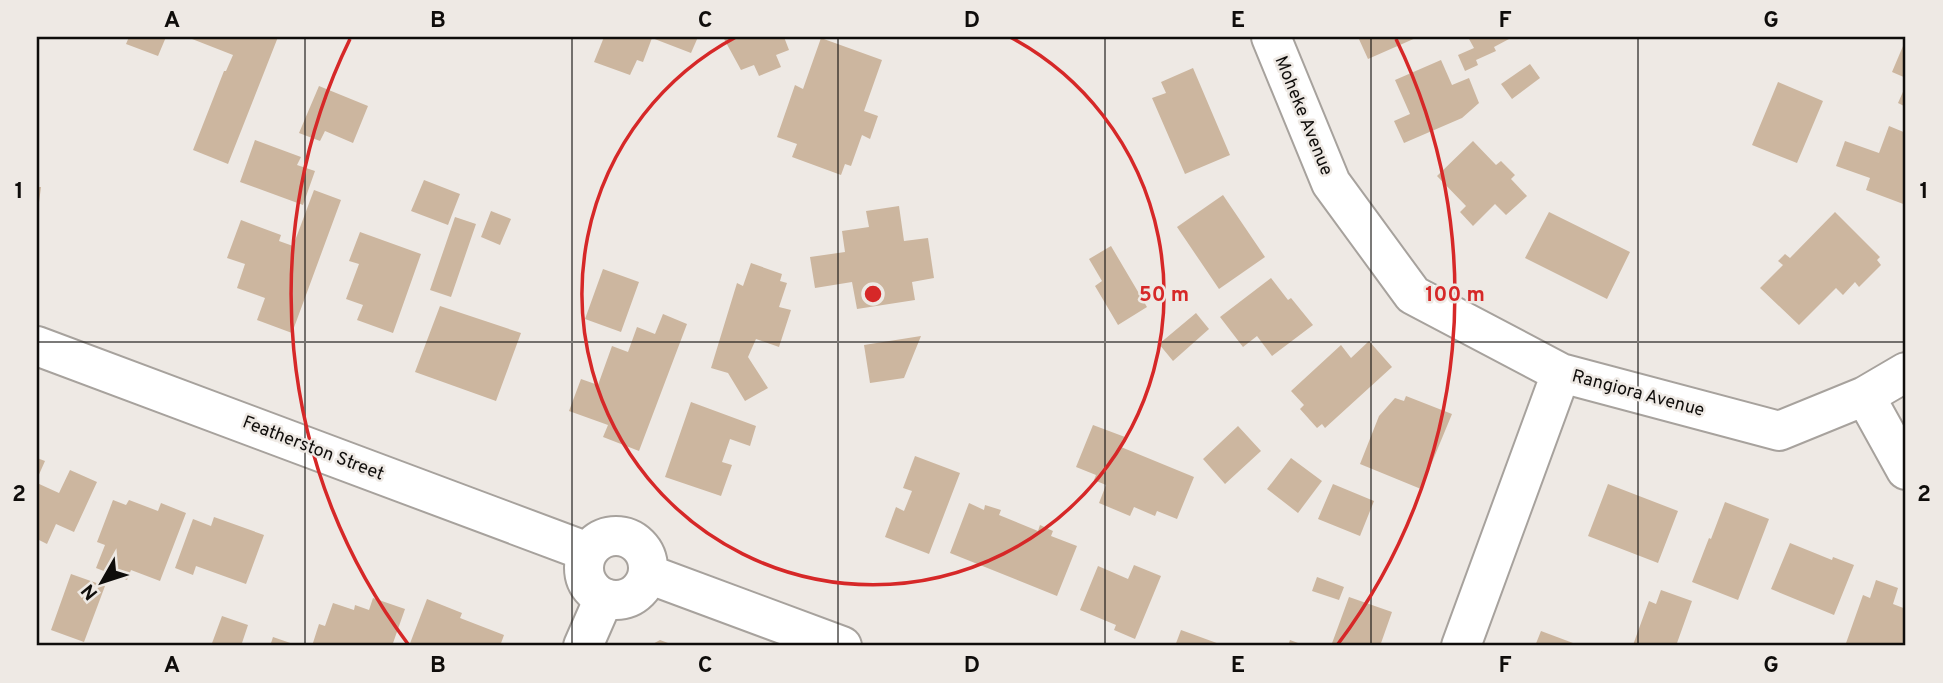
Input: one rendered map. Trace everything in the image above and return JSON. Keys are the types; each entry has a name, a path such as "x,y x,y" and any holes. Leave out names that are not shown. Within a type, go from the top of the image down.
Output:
{"street":[{"name":"Moheke Avenue","path":"1271,37 1331,183 1413,295 1561,373"},
{"name":"Featherston Street","path":"37,346 588,552"},
{"name":"Rangiora Avenue","path":"1461,646 1561,373 1779,431 1865,396 1906,372"},
{"path":"1865,396 1906,470"},
{"path":"605,538 627,538 644,552 648,563 644,585 626,599 604,598 594,592 584,573 588,552 605,538"},
{"path":"648,573 842,646"},
{"path":"583,646 604,598"}],"building":[{"path":"129,37 166,37 158,56 126,44"},
{"path":"187,37 278,37 228,164 193,150 233,55"},
{"path":"604,37 698,37 691,53 652,38 643,62 637,60 630,75 594,62"},
{"path":"723,37 784,37 789,50 776,55 781,67 759,76 754,65 741,70"},
{"path":"1358,37 1418,37 1368,59"},
{"path":"821,38 882,60 864,111 878,116 870,139 862,135 851,166 845,164 841,175 792,157 797,144 777,137 795,85 803,89"},
{"path":"1469,39 1509,39 1494,47 1496,51 1476,60 1478,65 1465,71 1458,55 1474,48"},
{"path":"1903,46 1906,47 1906,78 1892,72"},
{"path":"1441,60 1452,85 1469,78 1479,103 1462,118 1404,143 1394,121 1410,114 1395,80"},
{"path":"1530,64 1540,78 1512,99 1501,84"},
{"path":"1193,68 1230,155 1185,174 1152,98 1166,93 1161,82"},
{"path":"1778,82 1823,101 1797,163 1752,145"},
{"path":"1906,85 1906,107 1898,103"},
{"path":"319,86 368,106 353,143 325,131 320,141 299,133"},
{"path":"1889,126 1906,133 1906,205 1866,190 1870,178 1836,166 1845,141 1879,153"},
{"path":"255,140 301,157 297,165 315,171 303,205 240,182"},
{"path":"1473,141 1496,165 1501,161 1515,175 1511,179 1527,196 1506,215 1495,204 1473,226 1460,212 1466,206 1437,176"},
{"path":"424,180 460,194 448,225 411,211"},
{"path":"37,187 41,187 38,210 37,210"},
{"path":"314,190 341,200 292,333 257,320 265,298 237,288 245,264 227,258 241,220 281,235 279,241 293,246"},
{"path":"1223,195 1265,257 1219,289 1177,227"},
{"path":"899,206 904,241 928,238 934,278 912,282 915,300 857,309 852,282 815,288 810,257 845,252 842,231 869,227 866,211"},
{"path":"491,211 511,219 500,245 481,237"},
{"path":"1549,212 1630,252 1607,299 1525,258"},
{"path":"1835,212 1880,257 1877,260 1881,265 1859,287 1855,282 1843,295 1836,288 1799,325 1760,288 1783,265 1778,261 1785,254 1790,258"},
{"path":"455,217 476,224 451,297 430,290"},
{"path":"360,232 421,254 393,333 357,320 363,305 346,299 359,264 349,261"},
{"path":"1111,246 1147,307 1118,325 1095,286 1102,281 1089,259"},
{"path":"751,263 782,274 780,281 787,283 779,307 791,310 779,347 756,339 748,357 768,388 745,401 728,373 711,368 737,283 743,286"},
{"path":"603,269 639,282 621,332 585,319"},
{"path":"1271,278 1313,325 1272,356 1257,336 1243,347 1220,317"},
{"path":"440,306 521,333 496,401 415,372"},
{"path":"1196,313 1209,329 1173,361 1159,344"},
{"path":"663,314 687,324 639,451 603,437 608,425 569,411 581,379 598,385 612,346 628,352 637,327 655,334"},
{"path":"921,336 904,378 870,383 864,345"},
{"path":"1369,341 1392,367 1325,428 1322,424 1317,428 1300,409 1304,405 1291,391 1341,345 1351,358"},
{"path":"1406,396 1452,414 1421,489 1360,464 1379,416 1395,398 1404,401"},
{"path":"691,402 756,426 750,446 730,439 722,462 732,465 721,496 665,477"},
{"path":"1093,425 1125,437 1121,447 1194,477 1177,519 1157,511 1155,516 1134,507 1130,516 1099,503 1106,485 1094,480 1096,475 1076,467"},
{"path":"1238,426 1261,451 1225,484 1203,459"},
{"path":"915,456 960,473 929,554 885,537 896,507 904,511 912,491 903,488"},
{"path":"37,458 45,461 37,479"},
{"path":"1291,458 1322,481 1298,513 1267,489"},
{"path":"70,470 97,482 74,532 56,524 47,544 37,539 37,483 59,493"},
{"path":"1333,484 1374,501 1360,536 1318,519"},
{"path":"1608,484 1678,511 1658,563 1588,536"},
{"path":"113,500 126,505 129,500 158,511 161,503 186,513 160,581 131,570 127,580 96,568 105,545 97,542"},
{"path":"1725,502 1769,519 1738,600 1692,582"},
{"path":"969,503 984,510 985,505 1001,510 999,515 1038,531 1040,525 1053,531 1051,536 1077,546 1057,596 950,553"},
{"path":"214,517 264,535 246,584 196,566 193,575 175,568 193,519 211,526"},
{"path":"1790,543 1832,560 1833,557 1854,565 1834,615 1771,589"},
{"path":"1134,565 1161,576 1135,639 1114,630 1116,625 1080,610 1098,566 1128,579"},
{"path":"71,574 105,586 84,642 51,630"},
{"path":"1317,577 1344,587 1339,600 1312,591"},
{"path":"1876,580 1898,588 1893,604 1906,609 1906,646 1845,646 1863,595 1870,598"},
{"path":"1661,590 1692,601 1677,643 1685,646 1633,645 1649,601 1656,604"},
{"path":"1349,597 1392,612 1380,646 1331,646"},
{"path":"373,598 405,609 392,646 312,646 319,624 325,626 333,603 354,610 355,605 369,610"},
{"path":"427,599 462,613 460,618 504,635 500,646 409,646"},
{"path":"222,616 248,625 241,646 211,646"},
{"path":"1181,630 1225,646 1175,646"},
{"path":"1541,631 1573,643 1572,646 1535,646"},
{"path":"273,637 299,646 270,646"},
{"path":"660,640 676,646 649,646"},
{"path":"1290,640 1306,646 1288,646"}]}
